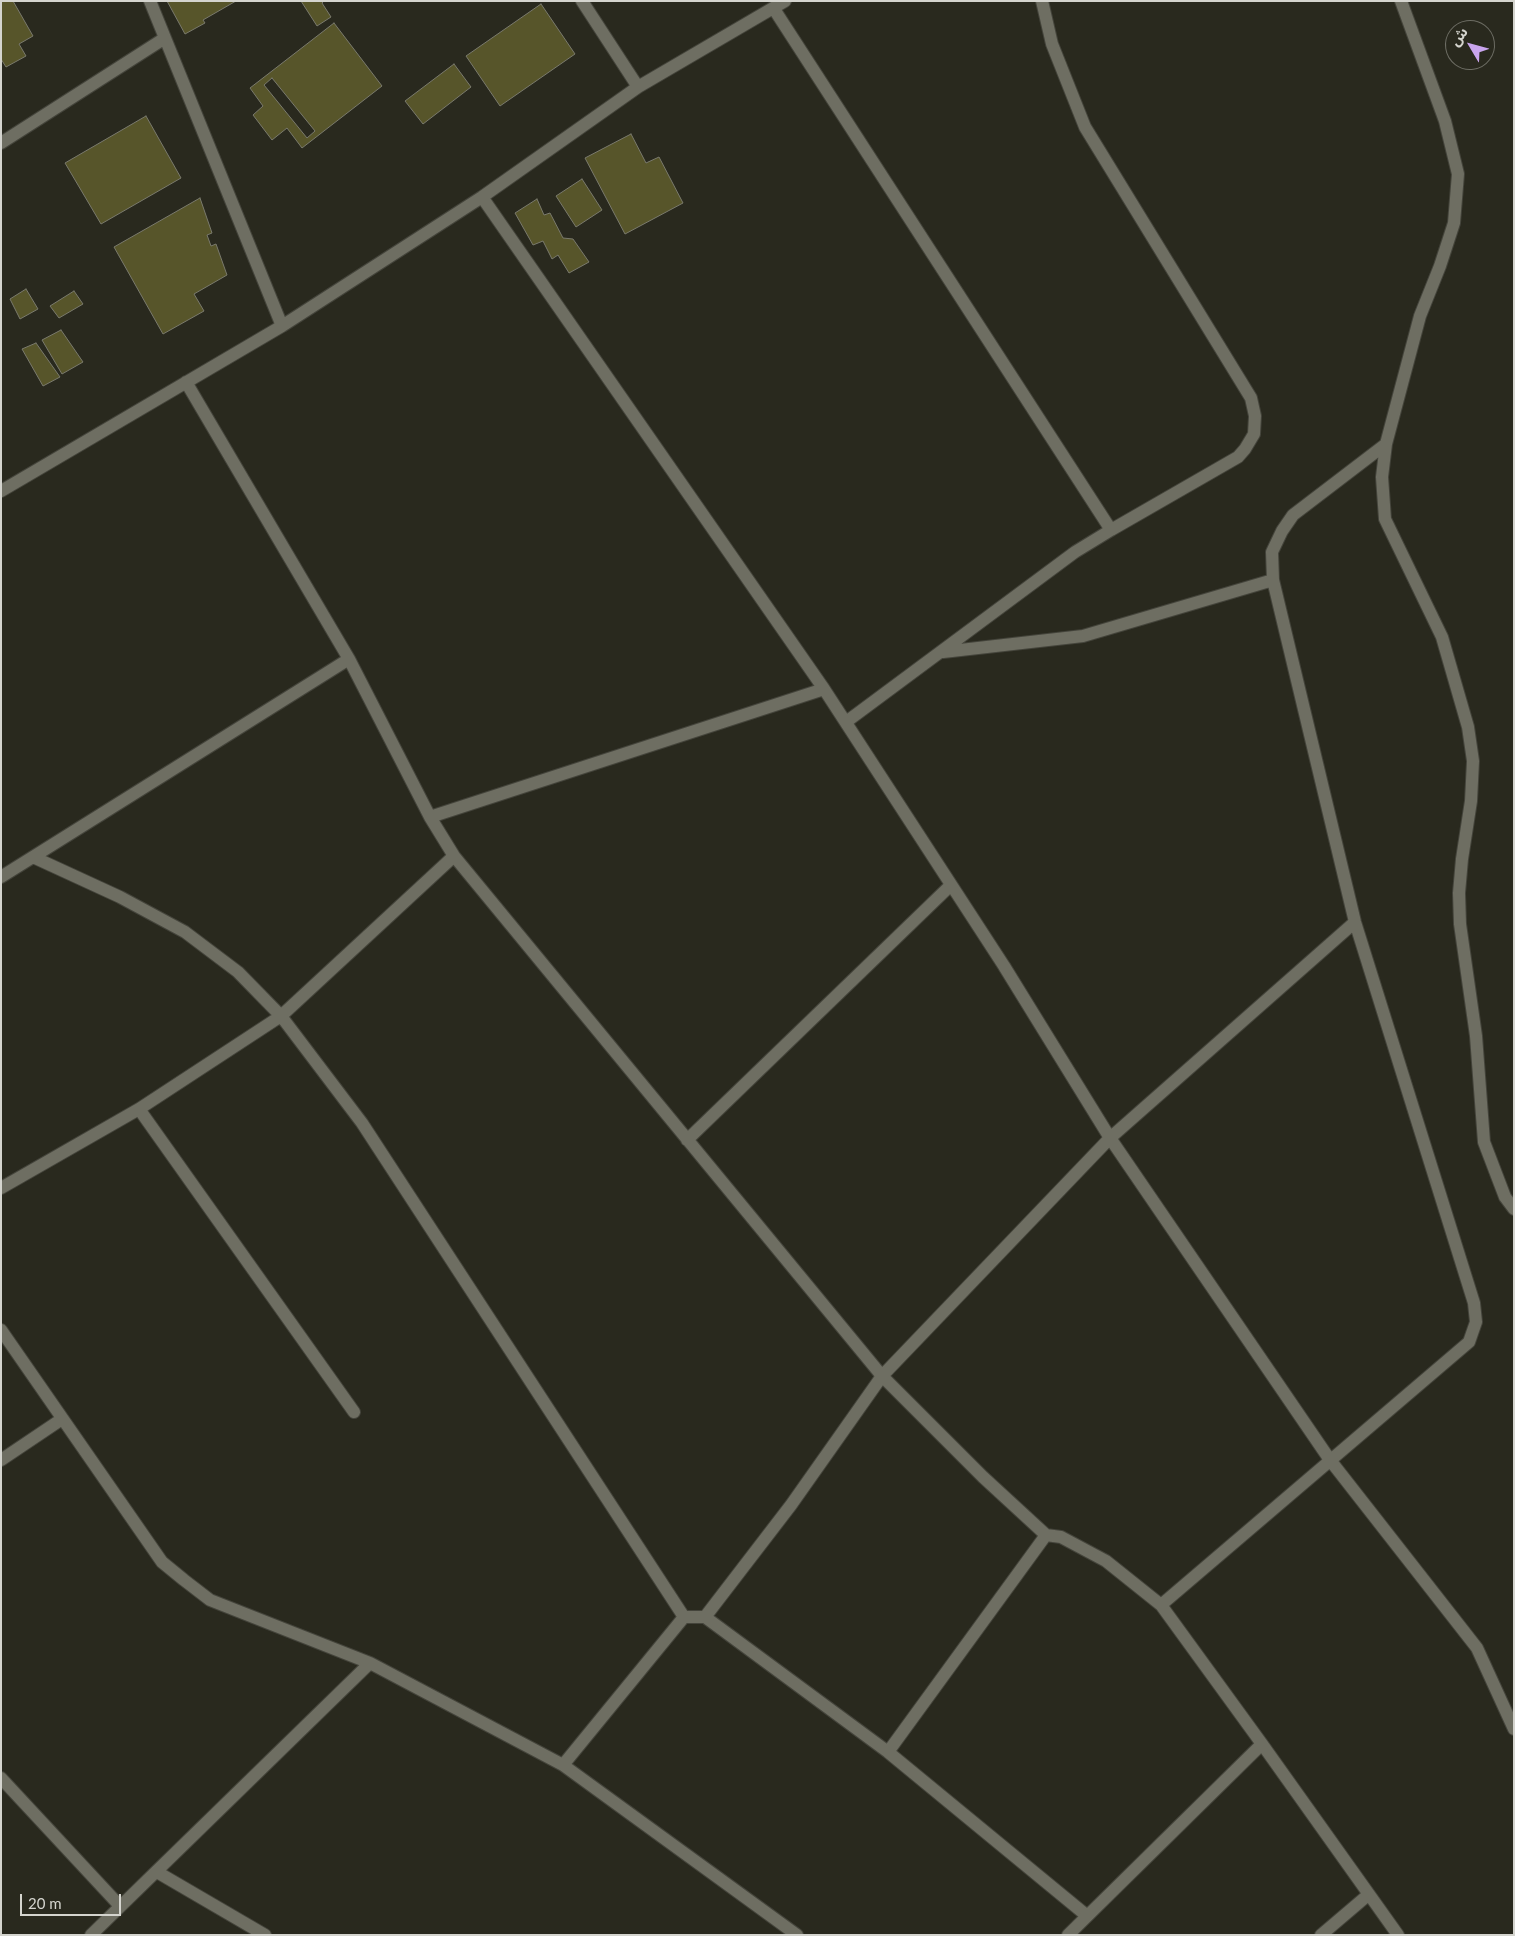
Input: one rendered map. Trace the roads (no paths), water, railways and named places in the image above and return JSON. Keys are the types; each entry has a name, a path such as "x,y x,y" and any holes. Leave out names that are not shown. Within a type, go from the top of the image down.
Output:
{"street":[{"path":"150,1 282,326"},
{"path":"582,1 638,87"},
{"path":"1,491 282,326 482,196 638,87 785,1"},
{"path":"846,722 1074,552 1238,457 1254,434 1255,416 1251,398 1085,127 1052,44 1042,1"},
{"path":"1401,1 1445,122 1458,174 1454,223 1440,266 1420,316 1386,444 1382,477 1385,518 1442,637 1468,728 1473,769 1471,801 1462,858 1459,893 1460,924 1476,1036 1484,1142 1504,1197 1514,1209"},
{"path":"774,9 1111,530"},
{"path":"1,143 165,38"},
{"path":"482,196 824,689 1010,975 1110,1138 1330,1460 1477,1648 1514,1729"},
{"path":"186,382 349,659 430,817 454,856 882,1376 983,1477 1046,1535 1062,1537 1106,1561 1161,1605 1398,1935"},
{"path":"1161,1605 1469,1342 1476,1322 1474,1303 1355,922 1273,580 1272,552 1282,531 1293,515 1386,444"},
{"path":"942,652 1083,636 1273,580"},
{"path":"1,878 349,659"},
{"path":"430,817 824,689"},
{"path":"1,1188 139,1109 281,1016 454,856"},
{"path":"33,857 120,897 185,932 238,972 281,1016 362,1123 684,1617"},
{"path":"687,1140 951,885"},
{"path":"705,1616 791,1505 882,1376 1110,1138 1355,922"},
{"path":"139,1109 354,1412"},
{"path":"1,1330 162,1562 210,1600 370,1663 563,1765 797,1935"},
{"path":"1,1460 62,1419"},
{"path":"888,1752 1046,1535"},
{"path":"563,1765 684,1617 705,1616 888,1752 1086,1916"},
{"path":"91,1935 370,1663"},
{"path":"1068,1935 1262,1744"},
{"path":"1,1778 120,1906"},
{"path":"157,1872 265,1935"},
{"path":"1321,1935 1368,1895"}]}
